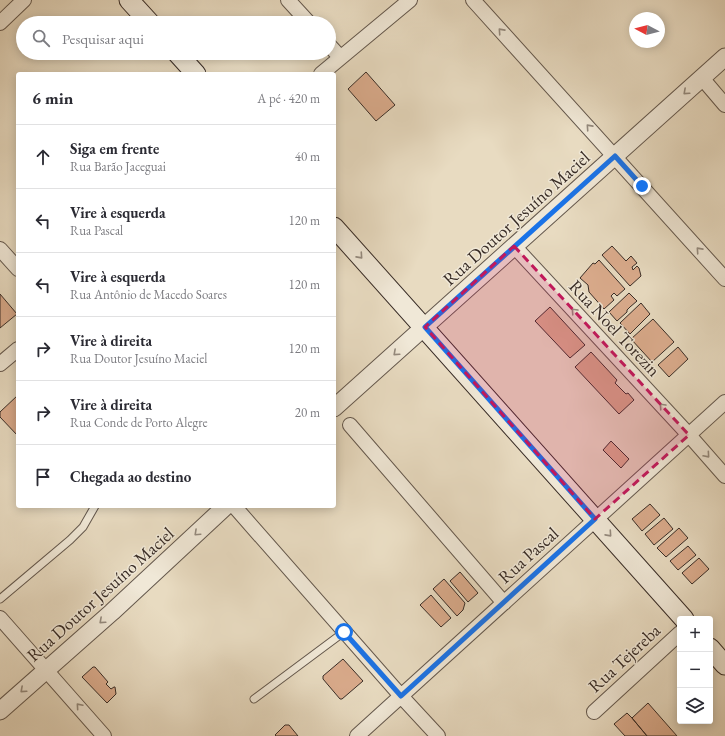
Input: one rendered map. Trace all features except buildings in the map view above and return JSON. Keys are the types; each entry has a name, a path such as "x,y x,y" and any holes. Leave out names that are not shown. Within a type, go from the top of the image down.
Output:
{"main road":[{"path":"129,0 144,16"},
{"path":"183,60 194,72"},
{"path":"336,229 425,327 681,616"},
{"path":"713,651 725,665"}],"street":[{"path":"0,23 24,0"},
{"path":"288,0 303,16"},
{"path":"323,72 410,0"},
{"path":"474,0 725,280"},
{"path":"336,53 340,58"},
{"name":"Rua Doutor Jesuíno Maciel","path":"336,406 725,57"},
{"path":"702,78 725,105"},
{"name":"Rua Noel Torezin","path":"514,246 725,476"},
{"path":"0,249 16,267"},
{"path":"0,364 16,351"},
{"name":"Rua Pascal","path":"357,736 725,402"},
{"path":"350,425 504,603"},
{"name":"Rua Doutor Jesuíno Maciel","path":"0,711 112,612 224,508"},
{"path":"236,508 344,632 438,736"},
{"path":"0,618 104,736"},
{"name":"Rua Tejereba","path":"594,712 677,636"}],"lane":[{"path":"0,599 83,528 94,508"},
{"path":"254,699 344,632"}],"highlighted area":[{"path":"514,246 689,435 595,519 425,327"}],"route":[{"path":"344,632 401,696 595,519 425,327 615,156 642,186"}]}
